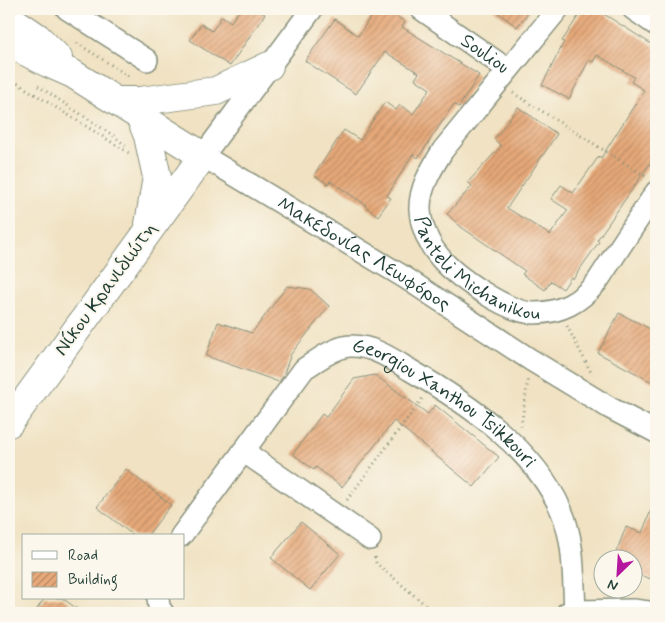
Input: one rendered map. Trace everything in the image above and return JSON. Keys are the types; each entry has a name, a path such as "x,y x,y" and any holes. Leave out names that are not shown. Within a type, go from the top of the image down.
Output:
{"main road":[{"name":"Μακεδονίας Λεωφόρος","path":"9,18 37,37 73,74"},
{"name":"Μακεδονίας Λεωφόρος","path":"9,42 73,74 203,156"},
{"path":"116,101 140,101 216,91 269,66"},
{"path":"140,116 148,136 157,177 147,233"},
{"name":"Νίκου Κρανιδιώτη","path":"9,422 203,156"}],"street":[{"path":"67,9 93,16 147,60"},
{"path":"203,156 312,9"},
{"name":"Souliou","path":"421,9 502,76 558,9"},
{"path":"633,9 656,25"},
{"name":"Panteli Michanikou","path":"502,76 443,150 430,172 423,189 420,209 430,243 438,256 461,277 517,310 532,313 559,310 572,304 586,294 597,282 652,185"},
{"name":"Μακεδονίας Λεωφόρος","path":"203,156 404,277 531,360 610,408 656,432"},
{"name":"Georgiou Xanthou Tsikkouri","path":"182,534 304,369 327,354 350,346 377,351 466,405 518,449 546,482 562,511 572,548 571,612"},
{"path":"243,451 370,539"},
{"path":"158,600 162,613"},
{"path":"571,612 633,610 656,613"}],"path":[{"path":"502,76 652,185"},
{"path":"9,78 131,155"},
{"path":"33,82 114,136"},
{"path":"559,310 610,408"},
{"path":"518,449 531,360"},
{"path":"336,515 433,384"},
{"path":"370,539 376,564 436,613"}],"building":[{"path":"240,9 257,9 265,14 230,66 190,40 201,24 212,31 222,16 231,22"},
{"path":"376,9 386,9 405,22 402,27 479,75 459,107 454,104 418,158 413,154 387,196 391,198 378,216 366,205 330,181 328,184 314,175 344,130 360,140 385,102 396,110 400,105 413,114 430,89 415,79 419,73 385,52 356,94 305,61 335,19 358,36"},
{"path":"493,9 531,9 517,27"},
{"path":"583,9 596,9 656,47 656,155 597,240 599,242 573,279 571,277 563,289 551,281 545,290 522,274 525,271 461,227 447,214 472,186 468,182 501,146 494,139 518,107 557,134 507,208 550,235 568,210 551,199 561,185 573,193 599,156 601,158 644,90 631,82 634,77 597,55 593,62 589,60 569,99 542,85 564,42 562,41"},
{"path":"287,286 310,289 329,306 291,354 279,382 206,356 218,322 252,333"},
{"path":"619,313 656,332 656,384 598,353"},
{"path":"375,375 428,414 435,405 499,457 474,487 394,421 342,487 316,467 314,470 293,454 322,414 326,417 354,379"},
{"path":"126,469 171,505 149,534 131,534 97,507"},
{"path":"656,500 656,581 642,576 642,550 617,550 626,527 642,533"},
{"path":"301,522 340,554 310,590 271,558"},
{"path":"44,600 65,600 83,613 34,613"}]}
